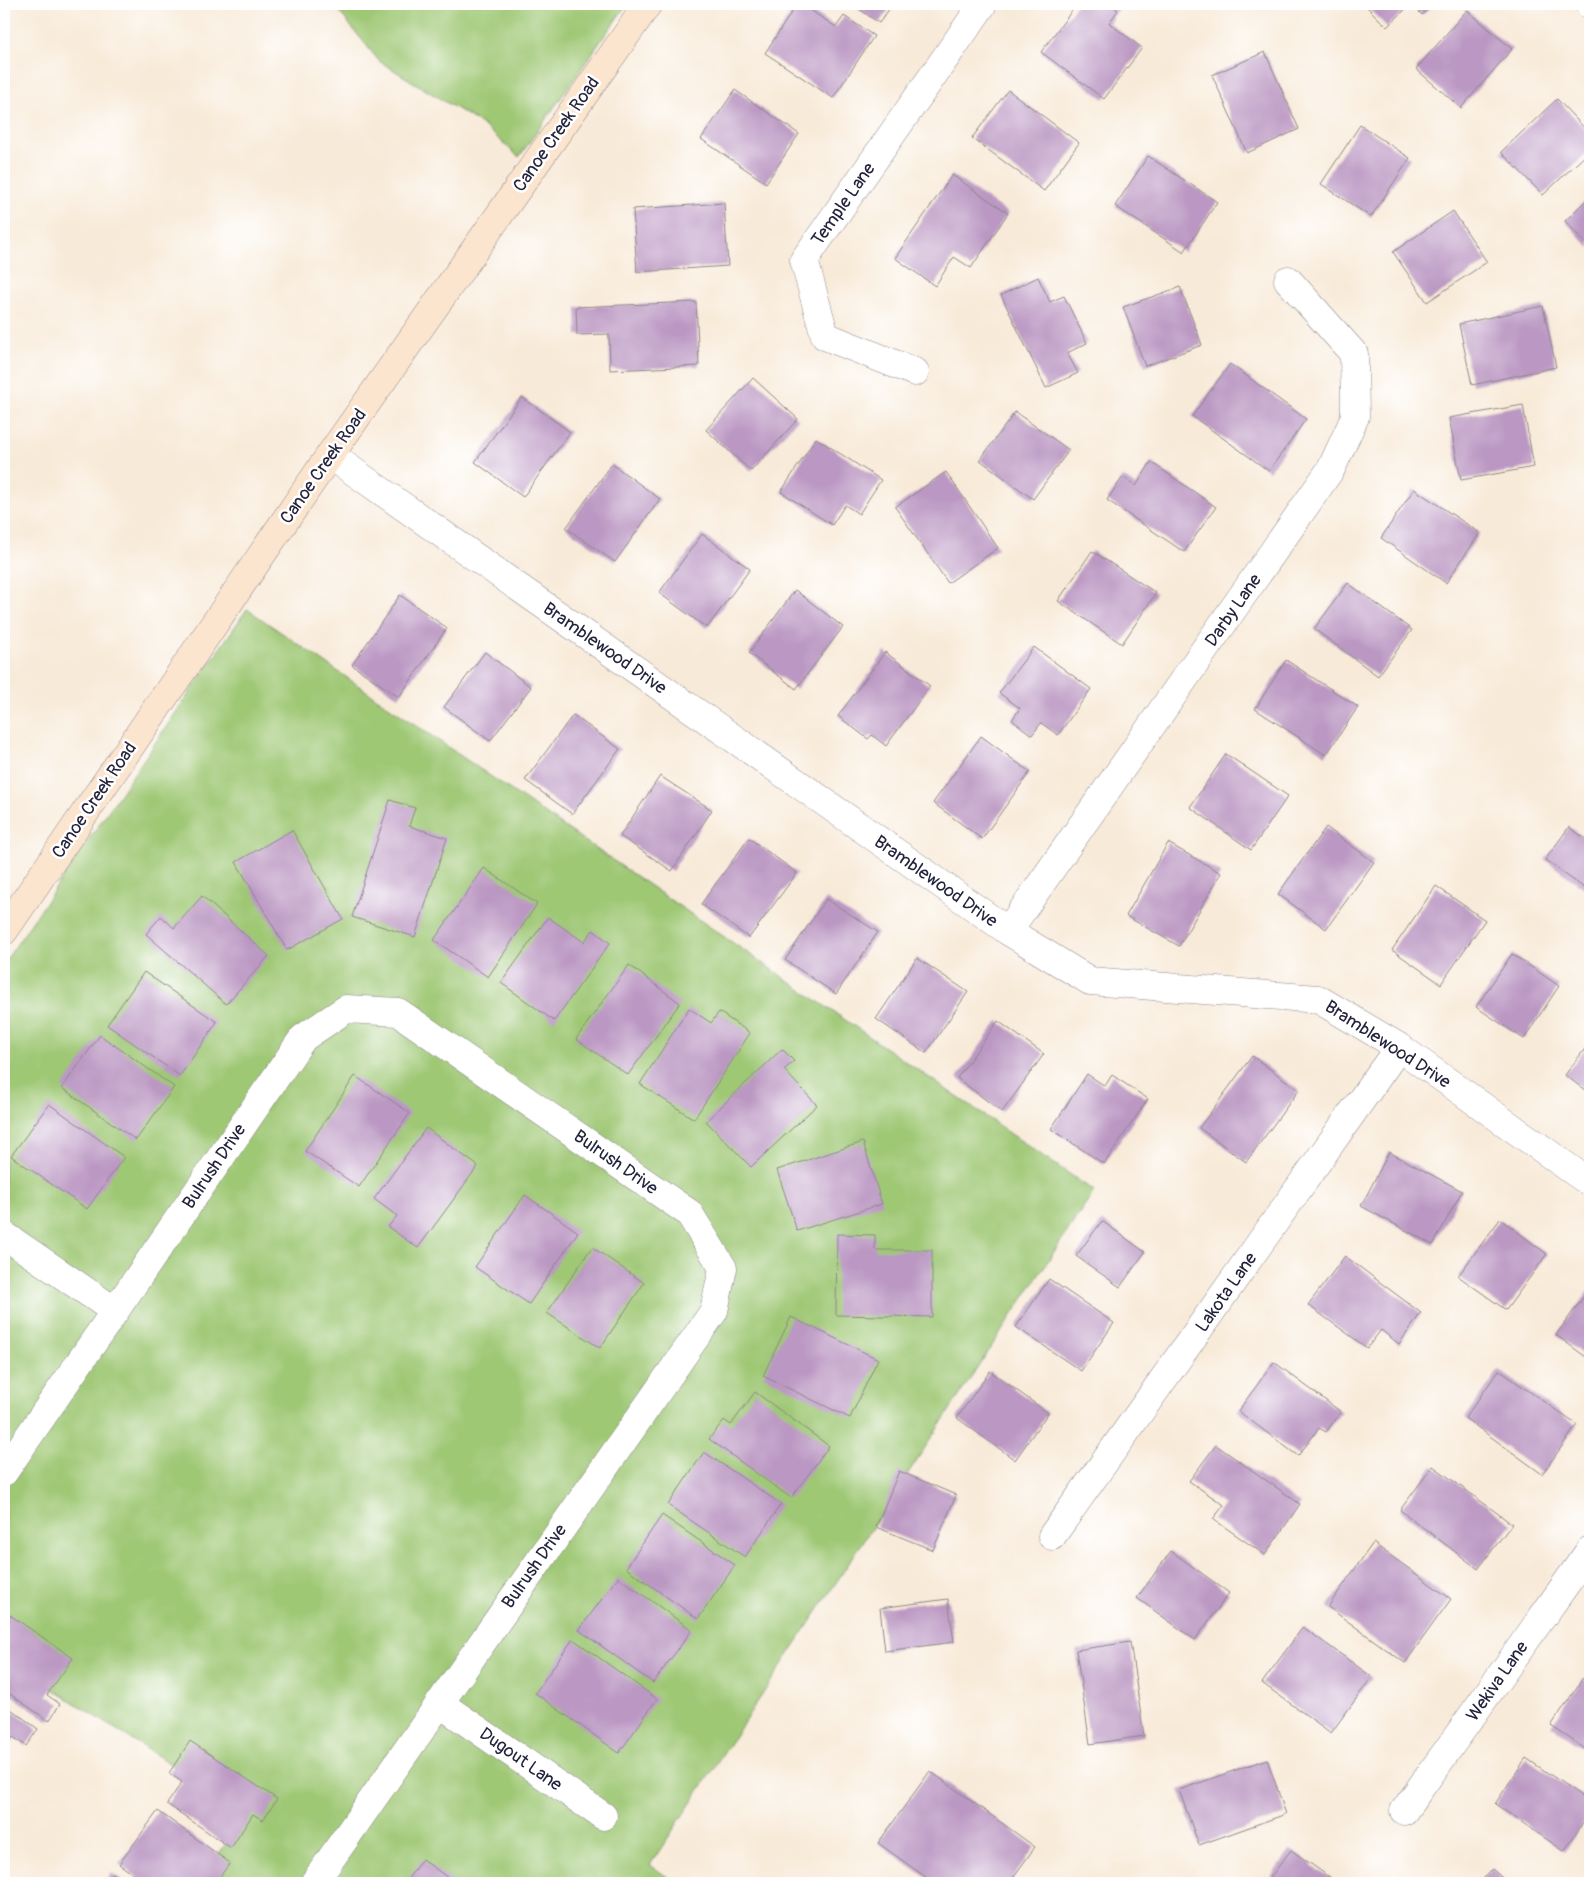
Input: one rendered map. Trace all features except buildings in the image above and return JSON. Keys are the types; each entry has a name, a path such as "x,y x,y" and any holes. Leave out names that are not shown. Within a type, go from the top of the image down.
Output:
{"main road":[{"name":"Canoe Creek Road","path":"4,931 330,456 648,4"}],"street":[{"name":"Temple Lane","path":"915,372 825,336 804,260 983,4"},
{"name":"Darby Lane","path":"1008,931 1331,469 1355,417 1354,354 1288,280"},
{"name":"Bramblewood Drive","path":"330,456 1008,931 1090,980 1318,999 1399,1048 1590,1183"},
{"name":"Bulrush Drive","path":"4,1472 302,1038 346,1009 398,1012 689,1213 723,1268 714,1311 314,1883"},
{"name":"Lakota Lane","path":"1052,1536 1399,1048"},
{"path":"4,1235 115,1311"},
{"name":"Wekiva Lane","path":"1404,1811 1590,1550"},
{"name":"Dugout Lane","path":"439,1703 603,1816"}],"green space":[{"path":"333,4 627,4 519,157 483,125 379,61"},
{"path":"247,609 1094,1191 650,1865 676,1883 201,1883 246,1812 4,1658 4,963"}]}
